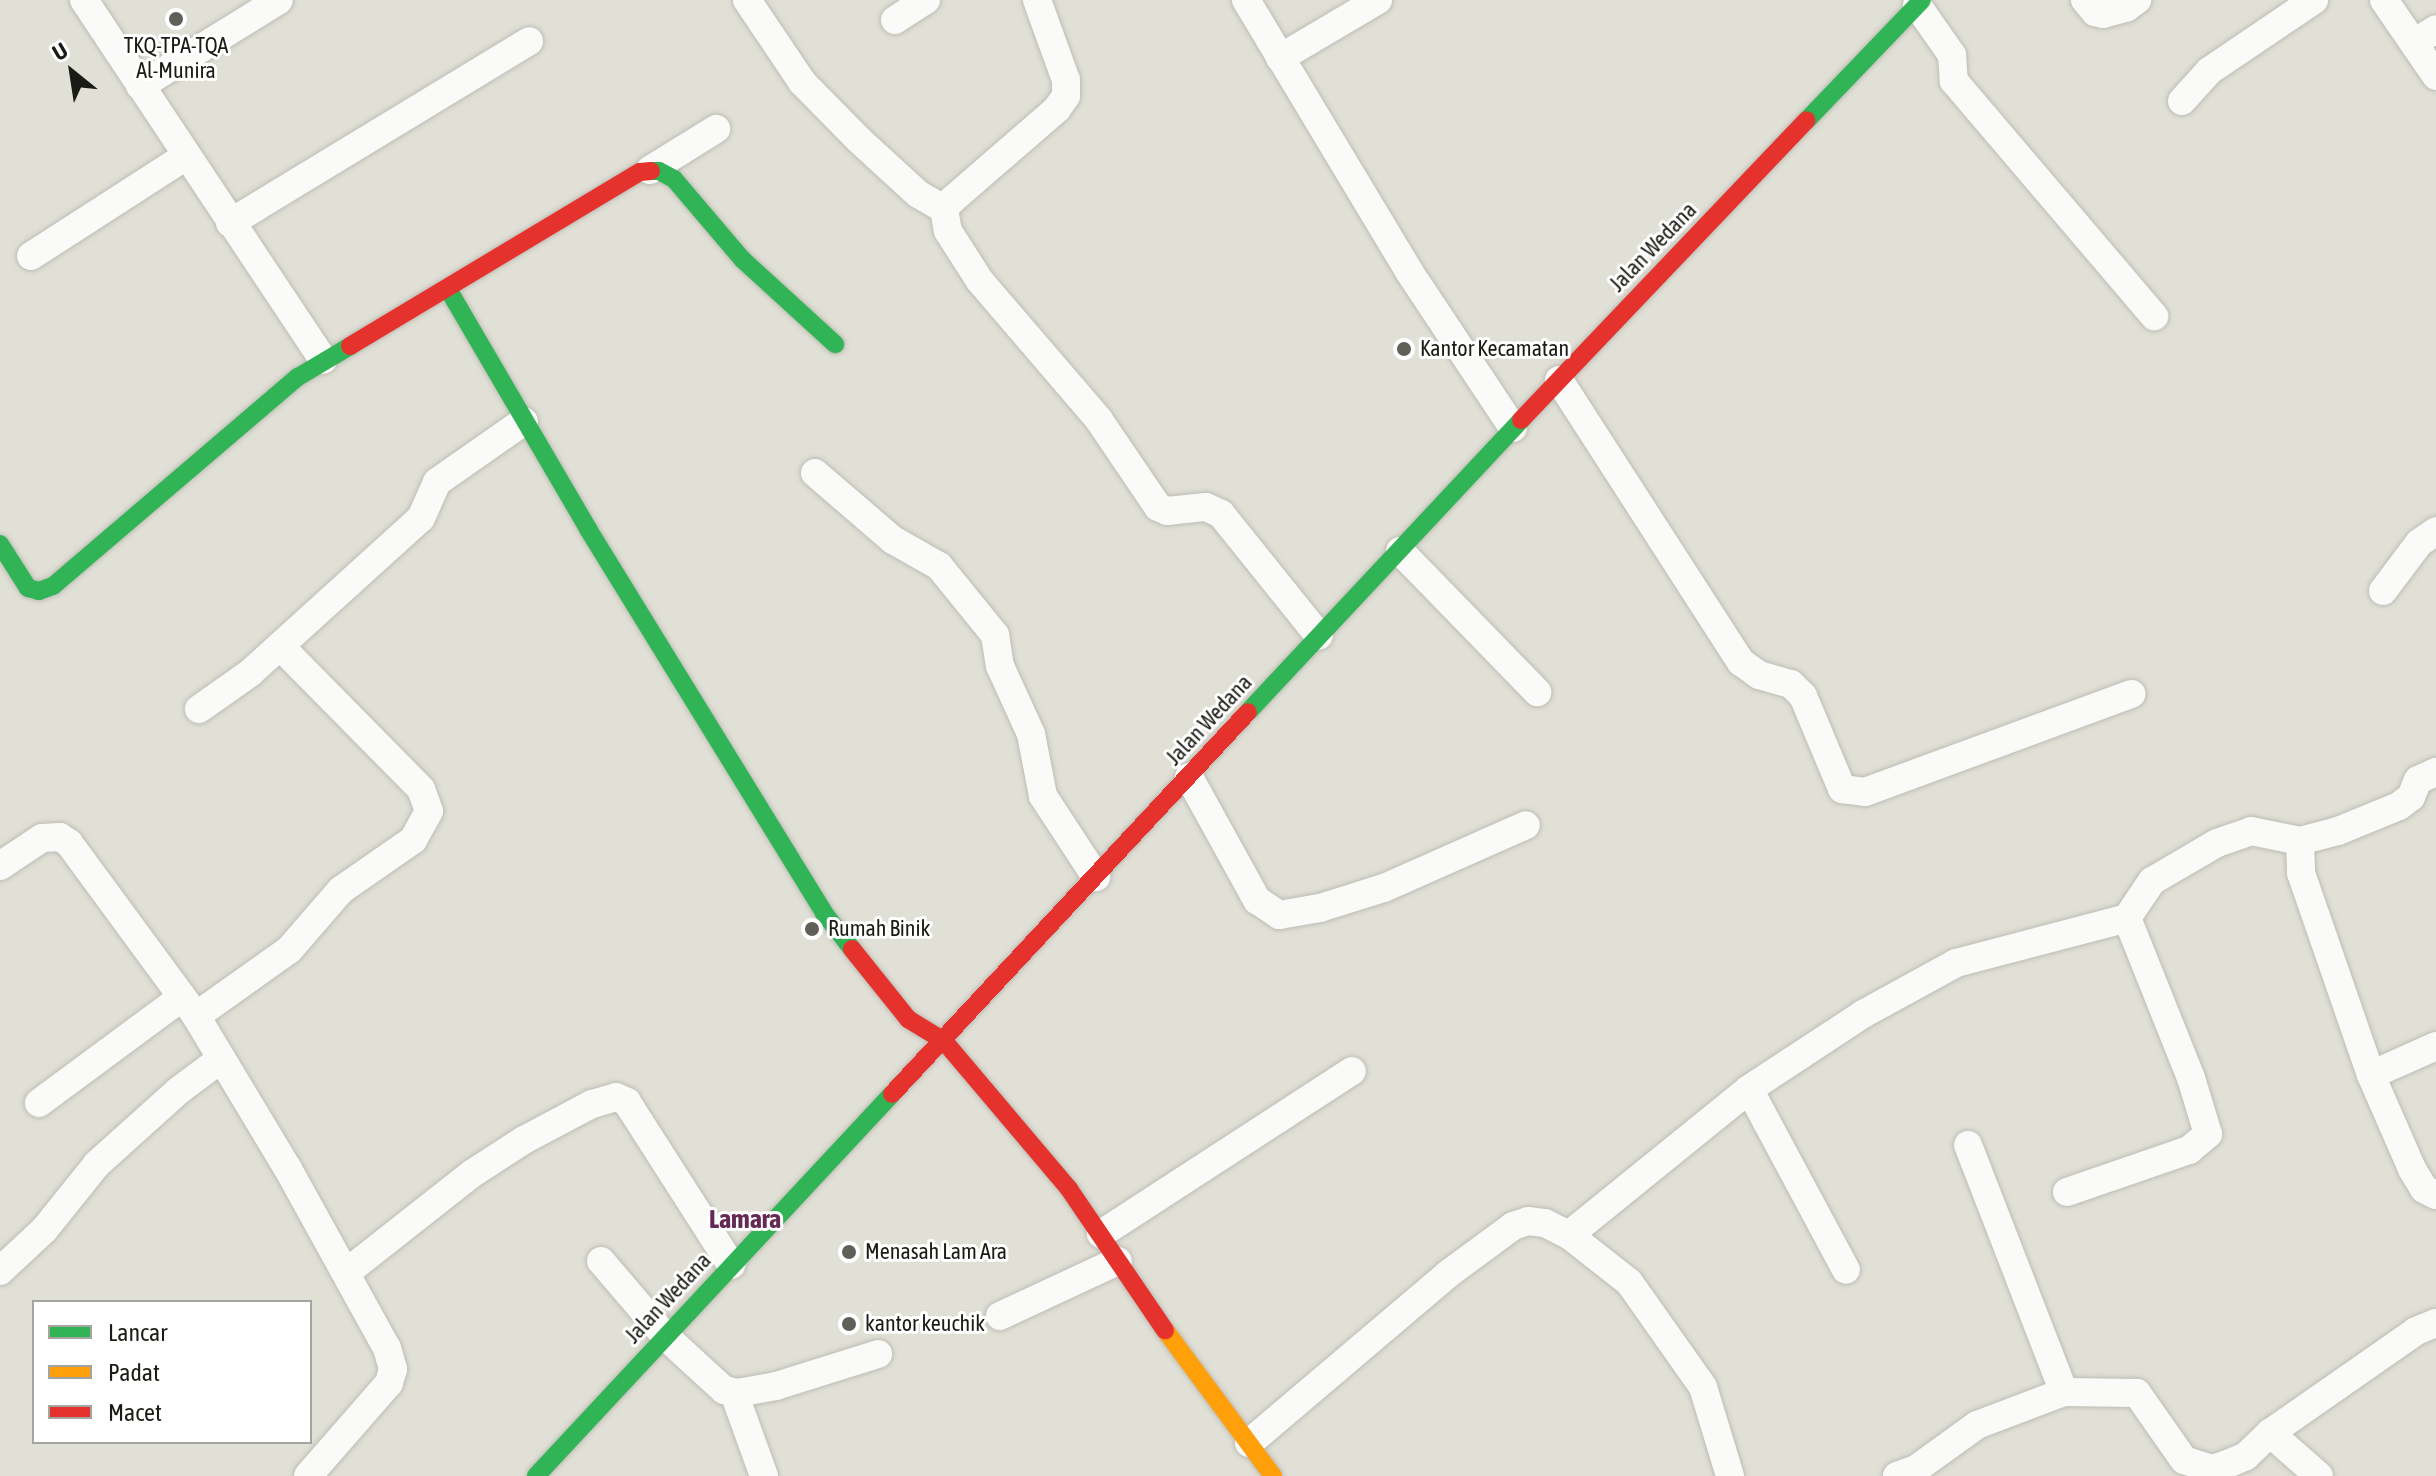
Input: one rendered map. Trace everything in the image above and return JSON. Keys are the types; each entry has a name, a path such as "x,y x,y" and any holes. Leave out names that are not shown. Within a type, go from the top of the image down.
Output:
{"street":[{"path":"84,0 323,360"},
{"path":"140,86 279,0"},
{"path":"747,0 802,82 918,194 944,209 954,242 980,281 1099,420 1158,507 1167,511 1206,507 1221,514 1319,636"},
{"path":"895,20 926,0"},
{"path":"944,209 1057,109 1066,96 1066,80 1037,0"},
{"path":"1246,0 1410,273 1513,428"},
{"path":"1280,58 1378,0"},
{"path":"2085,0 2095,12 2103,14 2126,8 2137,0"},
{"path":"2182,101 2209,71 2314,0"},
{"path":"2384,0 2425,36 2436,76"},
{"path":"1920,2 1952,55 1954,81 2154,316"},
{"name":"Jalan Wedana","path":"536,1476 1513,428 1920,2"},
{"path":"230,223 529,41"},
{"path":"3,559 32,591 53,586 255,410 323,360 448,289 580,205 640,172 650,170 716,129"},
{"path":"31,256 186,156"},
{"path":"650,170 674,179 743,260 835,344"},
{"path":"448,289 524,421 824,913 908,1019 944,1041 1069,1189 1273,1476"},
{"path":"1559,380 1741,662 1759,675 1791,684 1803,696 1842,789 1865,792 2132,694"},
{"path":"199,709 280,646 421,518 437,482 524,421"},
{"path":"815,473 893,540 939,566 995,635 1000,666 1031,734 1038,785 1050,810 1096,877"},
{"path":"2383,591 2419,543 2436,531"},
{"path":"1400,551 1537,692"},
{"path":"39,1103 189,1007 289,950 341,890 413,840 429,811 421,789 280,646"},
{"path":"1569,1235 1749,1089 1863,1014 1956,963 2127,918 2152,881 2217,843 2251,831 2300,841 2338,831 2399,806 2411,797 2418,780 2436,772"},
{"path":"1189,777 1257,900 1279,915 1320,908 1384,888 1526,825"},
{"path":"0,866 42,838 60,837 69,843 189,1007 347,1272 387,1348 393,1375 308,1476"},
{"path":"2300,841 2301,873 2371,1075 2412,1169 2424,1189 2436,1195"},
{"path":"2067,1192 2189,1150 2208,1134 2191,1078 2127,918"},
{"path":"2371,1075 2436,1046"},
{"path":"0,1271 44,1230 97,1164 178,1091 221,1059"},
{"path":"1101,1234 1352,1071"},
{"path":"1749,1089 1846,1270"},
{"path":"347,1272 473,1173 592,1104 616,1097 627,1102 731,1265"},
{"path":"1968,1145 2064,1392"},
{"path":"1249,1443 1448,1274 1513,1226 1528,1221 1545,1223 1569,1235 1629,1282 1703,1387 1730,1476"},
{"path":"601,1261 665,1336 724,1390 734,1393 776,1386 878,1354"},
{"path":"1000,1316 1118,1261"},
{"path":"1911,1474 1977,1425 2064,1392 2137,1393 2184,1460 2211,1469 2246,1456 2270,1433 2416,1331 2436,1323"},
{"path":"734,1393 764,1476"},
{"path":"2270,1433 2319,1476"}],"traffic: fast":[{"path":"1807,120 1922,0"},
{"path":"651,171 659,171 674,179 743,260 835,344"},
{"path":"448,289 588,529 824,913 852,949"},
{"path":"0,544 28,588 39,591 53,586 298,377 350,346"},
{"path":"1248,712 1521,420"},
{"path":"536,1476 892,1094"}],"traffic: slow":[{"path":"1165,1330 1273,1476"}],"traffic: jam":[{"path":"1521,420 1807,120"},
{"path":"350,346 640,172 651,171"},
{"path":"892,1094 1248,712"},
{"path":"852,949 908,1019 944,1041 1069,1189 1165,1330"}],"place":[{"name":"TKQ-TPA-TQA Al-Munira","path":"176,19"},
{"name":"Kantor Kecamatan","path":"1404,349"},
{"name":"Rumah Binik","path":"812,929"},
{"name":"Menasah Lam Ara","path":"849,1252"},
{"name":"kantor keuchik","path":"849,1324"}],"district":[{"name":"Lamara","path":"745,1220"}]}
